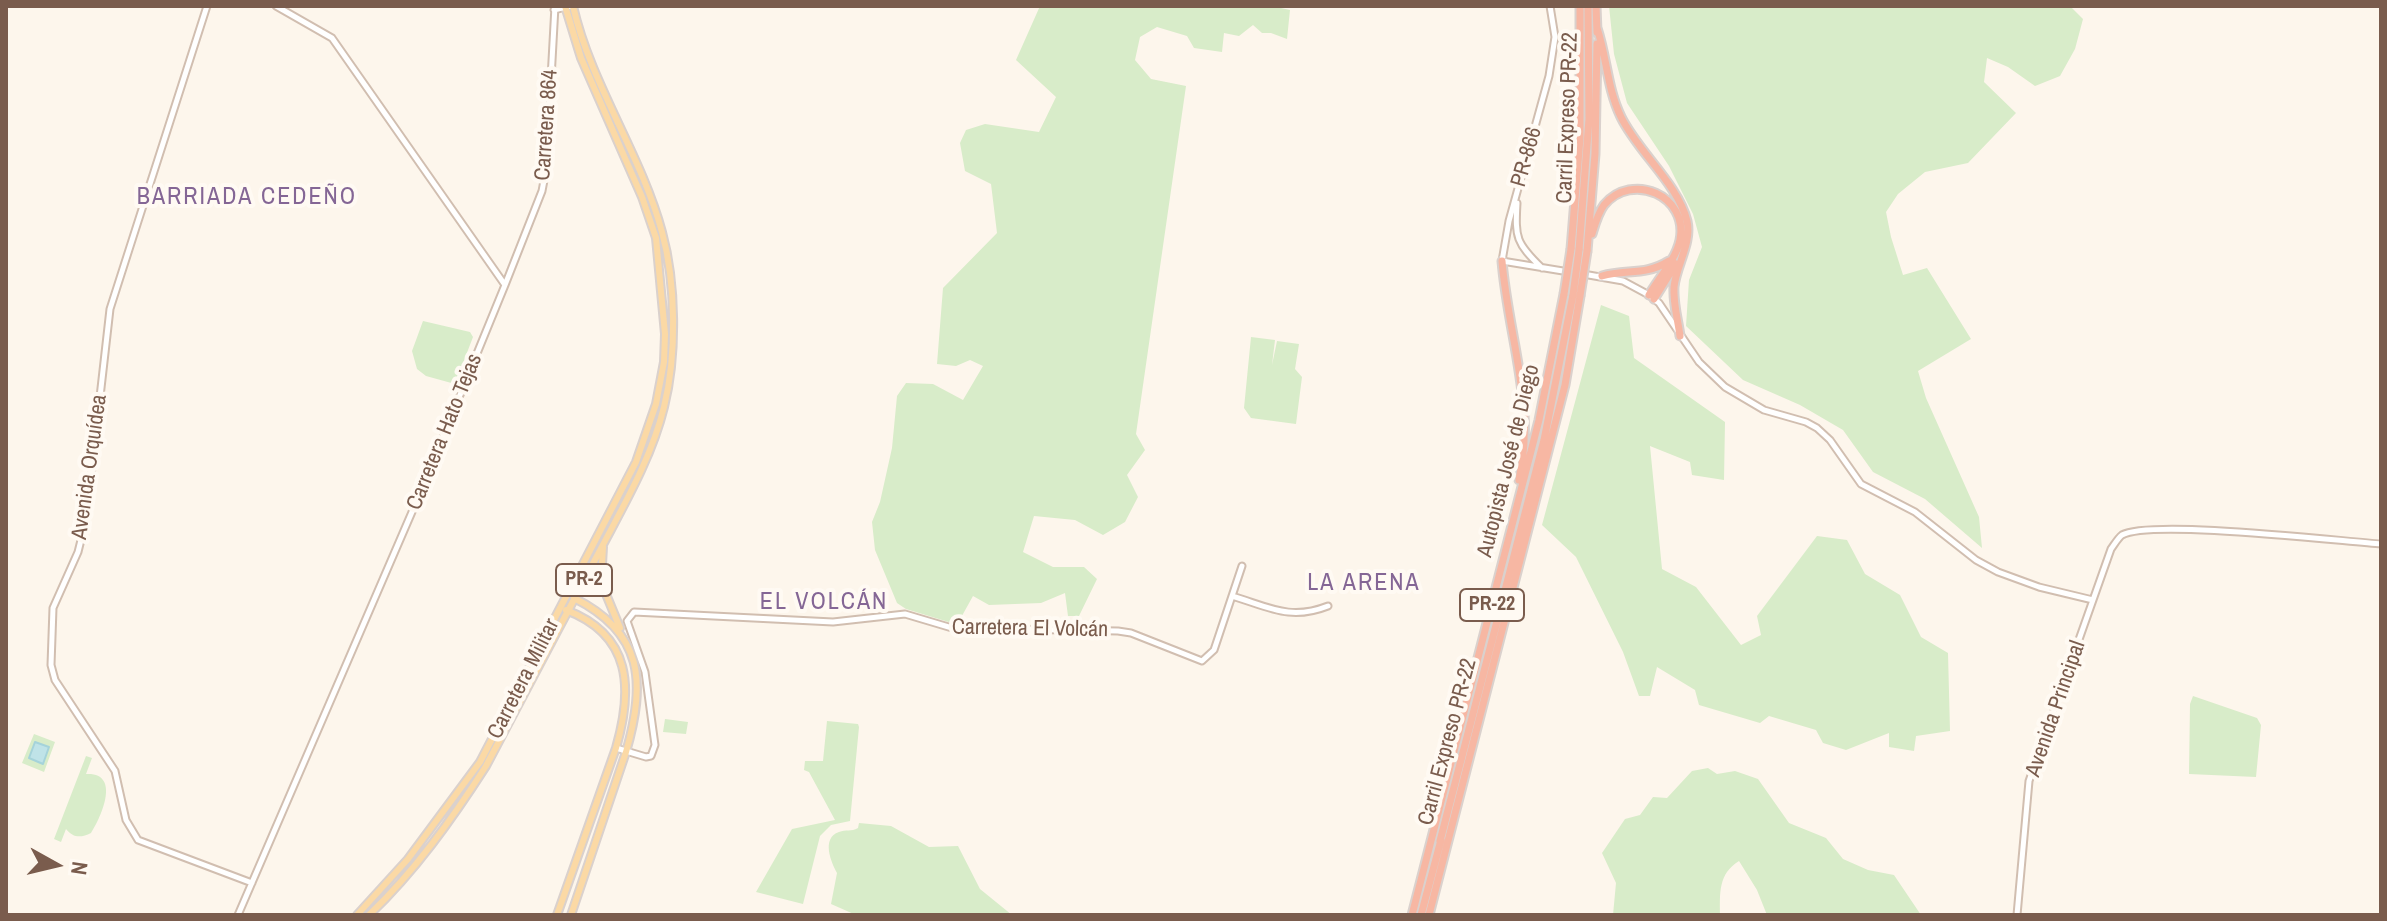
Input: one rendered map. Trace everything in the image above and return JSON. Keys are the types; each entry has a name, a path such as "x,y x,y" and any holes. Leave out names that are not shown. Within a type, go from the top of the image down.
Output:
{"highway":[{"name":"Autopista José de Diego","path":"1429,915 1565,385 1572,295 1581,249 1580,6"},
{"name":"Carril Expreso PR-22","path":"1581,249 1589,119 1588,6"},
{"name":"Autopista José de Diego","path":"1412,915 1572,295 1595,154 1596,6"},
{"path":"1597,28 1607,79 1621,117 1675,195 1685,216 1687,235 1651,297"},
{"path":"1581,249 1598,214 1607,202 1624,191 1649,189 1666,198 1678,215 1680,238 1675,260 1674,297 1680,336"},
{"path":"1602,276 1616,272 1644,272 1675,260"},
{"path":"1502,261 1526,424 1524,454 1511,509 1509,535"},
{"name":"Carril Expreso PR-22","path":"1421,915 1548,419 1572,295"}],"main road":[{"name":"Carretera Militar","path":"568,6 658,218 667,259 672,316 671,366 660,422 648,454 604,543 571,596"},
{"name":"Carretera Militar","path":"357,915 408,859 467,783 571,596 647,435 660,385 665,334 660,260 653,227 581,58 568,6"},
{"path":"571,915 634,726 638,686 632,653 601,582 604,543"},
{"path":"571,596 599,610 625,638"},
{"name":"Carretera Militar","path":"369,915 415,866 459,809 486,766 564,609"},
{"path":"557,915 616,748 626,699 623,668 615,646 604,631 564,609"}],"street":[{"name":"Avenida Orquídea","path":"207,6 110,309 86,520 78,552 53,608 51,665 65,698 115,771 126,820 138,840 252,883"},
{"path":"276,6 332,38 505,285"},
{"path":"554,8 568,6"},
{"name":"PR-866","path":"1502,261 1509,221 1549,76 1555,37 1550,6"},
{"name":"Carretera 864","path":"505,285 542,191 546,170 554,8"},
{"path":"1517,192 1517,238 1522,249 1542,268"},
{"path":"1502,261 1623,281 1651,297 1699,362 1725,387 1764,410 1817,428 1830,440 1861,484 1915,512 1976,560 1998,572 2039,587 2093,600"},
{"name":"Carretera Hato Tejas","path":"238,915 415,505 505,285"},
{"name":"Avenida Principal","path":"2017,915 2029,781 2111,549 2121,535 2147,529 2381,544"},
{"name":"Carretera El Volcán","path":"626,752 650,757 655,745 645,672 627,621 634,612 833,622 905,614 952,628 1118,631 1131,633 1202,661 1214,650 1242,566"},
{"path":"1232,596 1291,614 1309,613 1328,606"},
{"path":"616,748 626,752"}],"green space":[{"path":"1040,6 1272,6 1290,10 1287,39 1262,33 1253,25 1239,36 1224,33 1222,52 1194,48 1187,36 1157,27 1140,37 1135,60 1151,79 1186,86 1136,434 1145,450 1127,475 1138,497 1125,522 1103,535 1075,520 1034,516 1023,552 1053,567 1084,567 1097,579 1079,616 1068,616 1065,593 1041,603 989,605 973,596 958,623 952,623 906,609 897,603 875,550 872,522 880,502 892,448 897,396 906,383 933,384 963,400 983,366 970,360 956,366 937,364 943,288 997,233 991,184 965,171 960,143 966,130 985,124 1039,132 1056,97 1016,60"},
{"path":"1609,6 2070,6 2083,19 2075,49 2060,76 2035,86 2008,67 1987,58 1984,82 2016,113 1968,163 1925,172 1898,194 1886,212 1903,275 1927,268 1971,339 1918,371 1926,398 1979,517 1982,548 1925,499 1873,472 1843,430 1800,405 1743,380 1686,326 1689,280 1702,247 1693,214 1669,166 1627,103 1614,54"},
{"path":"1601,305 1629,316 1634,358 1725,422 1724,480 1692,475 1690,462 1650,446 1662,569 1696,587 1741,645 1761,635 1757,616 1817,536 1847,540 1865,574 1900,595 1921,637 1948,653 1950,731 1916,736 1914,751 1889,747 1889,733 1846,750 1823,743 1816,730 1769,716 1760,723 1699,705 1695,690 1657,667 1650,696 1639,696 1623,652 1576,557 1542,525"},
{"path":"423,321 470,332 473,337 455,384 426,376 417,369 412,351"},
{"path":"1251,337 1275,340 1272,365 1277,341 1299,344 1295,369 1302,377 1296,424 1251,418 1244,408"},
{"path":"2193,696 2257,718 2261,725 2256,777 2189,774 2190,704"},
{"path":"665,719 688,722 686,734 663,732"},
{"path":"827,721 858,724 859,727 850,821 831,825 820,836 803,904 756,892 792,829 835,820 809,772 804,770 805,761 823,761"},
{"path":"34,734 55,742 44,772 22,763"},
{"path":"86,756 92,758 86,774 97,775 103,780 106,796 91,833 77,836 66,829 61,842 54,839"},
{"path":"1708,768 1717,774 1735,771 1758,779 1789,823 1826,838 1843,859 1868,870 1894,875 1921,915 1767,915 1757,890 1739,861 1724,878 1720,892 1720,915 1613,915 1616,883 1602,853 1625,819 1640,815 1653,797 1667,798 1692,771"},
{"path":"859,823 891,826 929,847 958,846 980,889 1012,915 856,915 831,904 837,873 829,851 830,839 839,832 858,828"}],"water":[{"path":"35,742 49,747 43,764 29,758"}],"district":[{"name":"BARRIADA CEDEÑO","path":"247,198"},
{"name":"LA ARENA","path":"1364,584"},
{"name":"EL VOLCÁN","path":"824,603"}]}
